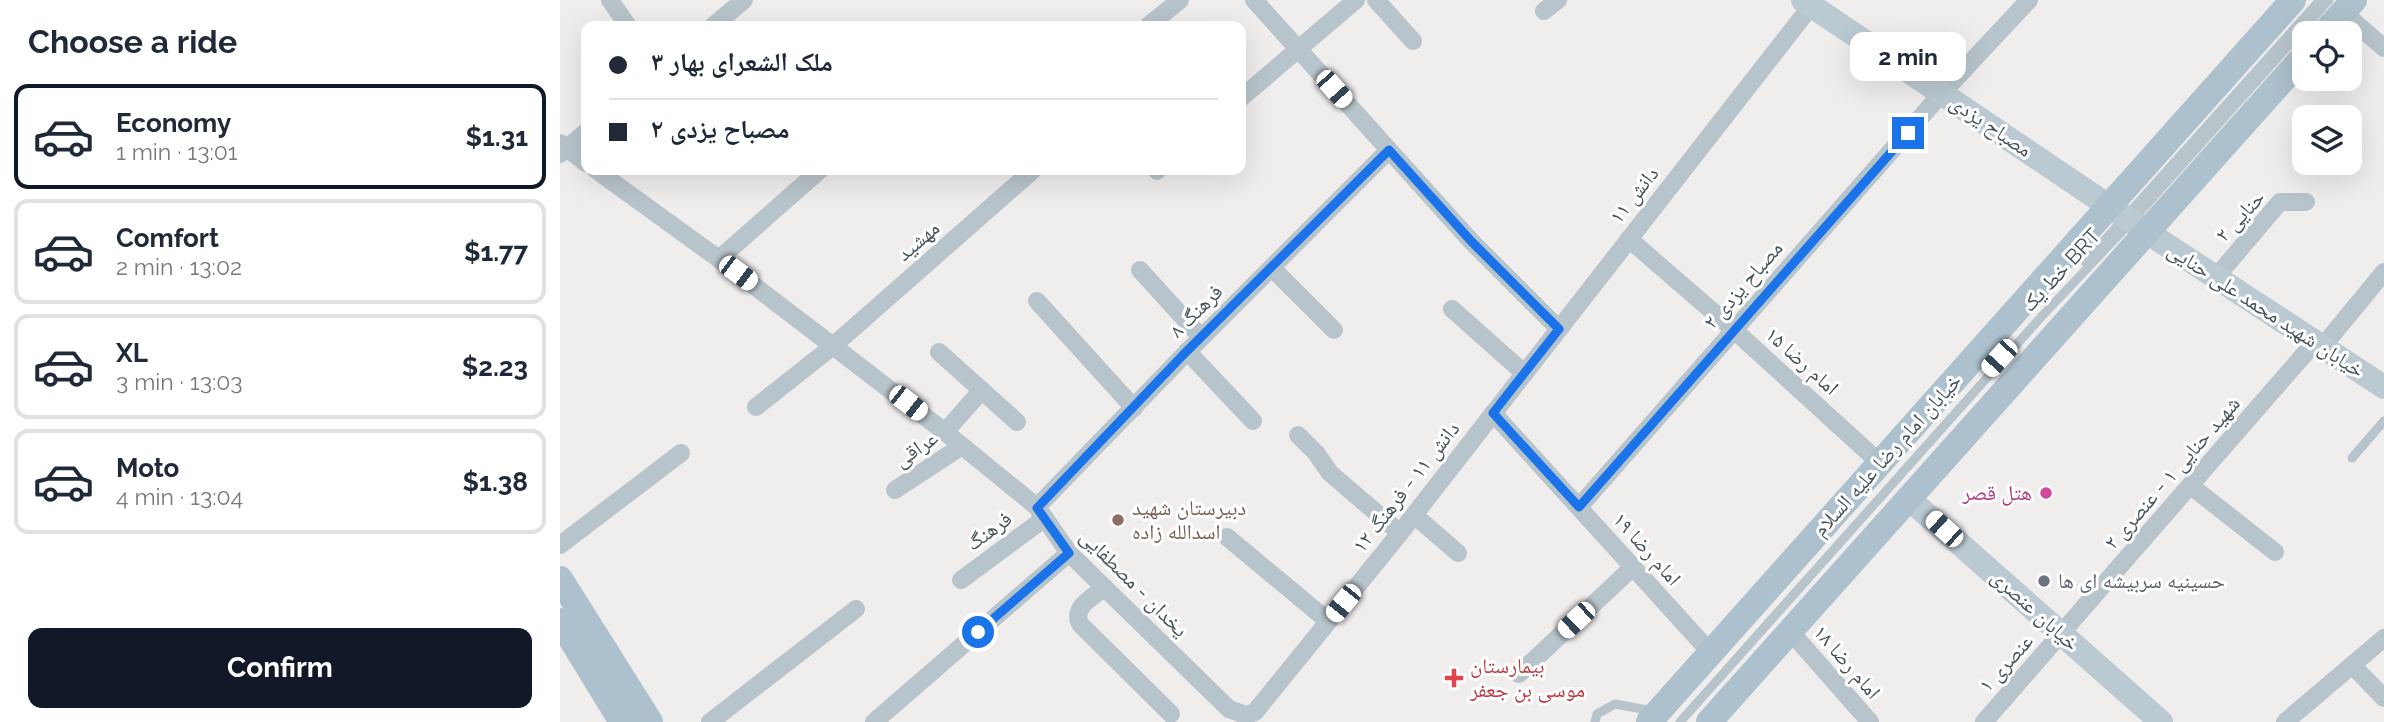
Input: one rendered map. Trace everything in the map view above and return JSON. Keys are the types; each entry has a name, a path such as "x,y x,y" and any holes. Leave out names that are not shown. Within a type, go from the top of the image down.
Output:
{"main road":[{"name":"خیابان امام رضا علیه السلام","path":"1709,722 1908,498 2129,219 2293,0"},
{"name":"مصباح یزدی","path":"1807,3 2129,219"},
{"path":"2331,21 2342,4"},
{"name":"خیابان امام رضا علیه السلام","path":"1665,720 1711,653 1880,463 2129,219 2292,67"},
{"name":"خیابان شهید محمد علی حنایی","path":"2129,219 2384,387"},
{"name":"خیابان عنصری","path":"1908,498 2161,722"},
{"path":"560,579 650,722"},
{"path":"560,621 622,722"}],"street":[{"path":"610,0 625,21"},
{"path":"719,21 744,0"},
{"path":"1153,21 1180,0"},
{"path":"1254,0 1471,241 1559,329"},
{"path":"1246,94 1356,0"},
{"path":"1376,0 1413,41"},
{"name":"مصباح یزدی ۲","path":"1579,507 1942,93 2029,0"},
{"name":"دانش ۱۱","path":"1493,413 1629,239 1807,3"},
{"path":"2342,4 2384,48"},
{"path":"581,135 562,148 581,160"},
{"name":"فرهنگ ۸","path":"1041,513 1187,351 1389,150"},
{"name":"یخدان - مصطفایی","path":"603,175 719,259 962,446 1041,513 1069,553 1229,709 1245,715"},
{"path":"719,259 814,175"},
{"name":"مهشید","path":"756,407 833,346 1027,175"},
{"name":"حنایی ۲","path":"2216,277 2280,202 2306,202"},
{"name":"امام رضا ۱۵","path":"1629,239 1880,463"},
{"path":"1272,268 1334,330"},
{"path":"1140,270 1201,337"},
{"name":"شهید حنایی ۱ - عنصری ۲","path":"2062,634 2384,272"},
{"path":"1037,301 1134,408"},
{"path":"1452,309 1524,373"},
{"path":"1187,351 1253,421"},
{"path":"939,352 1017,422"},
{"path":"945,432 982,390"},
{"name":"امام رضا ۱۹","path":"1493,413 1711,653"},
{"name":"دانش ۱۱ - فرهنگ ۱۲","path":"1245,715 1255,712 1493,413"},
{"path":"1298,435 1316,453 1330,473 1399,533"},
{"name":"عراقی","path":"895,490 962,446"},
{"path":"560,545 681,453"},
{"path":"2191,486 2275,552"},
{"name":"فرهنگ","path":"961,580 1041,513"},
{"path":"1413,515 1458,553"},
{"path":"1227,537 1328,621"},
{"path":"874,722 1069,553"},
{"path":"1520,674 1633,567"},
{"path":"1104,588 1078,609 1076,616 1080,624 1171,714"},
{"path":"710,722 856,609"},
{"name":"امام رضا ۱۸","path":"1790,631 1870,722"},
{"name":"عنصری ۱","path":"1984,722 2062,634"},
{"path":"2285,722 2384,638"},
{"path":"2352,665 2384,698"}],"lane":[{"name":"خط یک BRT","path":"1665,720 2034,325 2320,0"},
{"name":"خط یک BRT","path":"2129,219 2342,4"},
{"path":"2353,458 2384,421"},
{"path":"1595,722 1597,714 1615,705 1665,720"}],"place":[{"name":"هتل قصر","path":"2046,493"},
{"name":"دبیرستان شهید اسدالله زاده","path":"1118,520"},
{"name":"حسینیه سربیشه ای ها","path":"2044,581"},
{"name":"بیمارستان موسی بن جعفر","path":"1454,678"}],"route":[{"path":"978,632 1069,553 1037,508 1182,356 1389,150 1471,241 1559,329 1493,413 1579,507 1908,133"}]}
